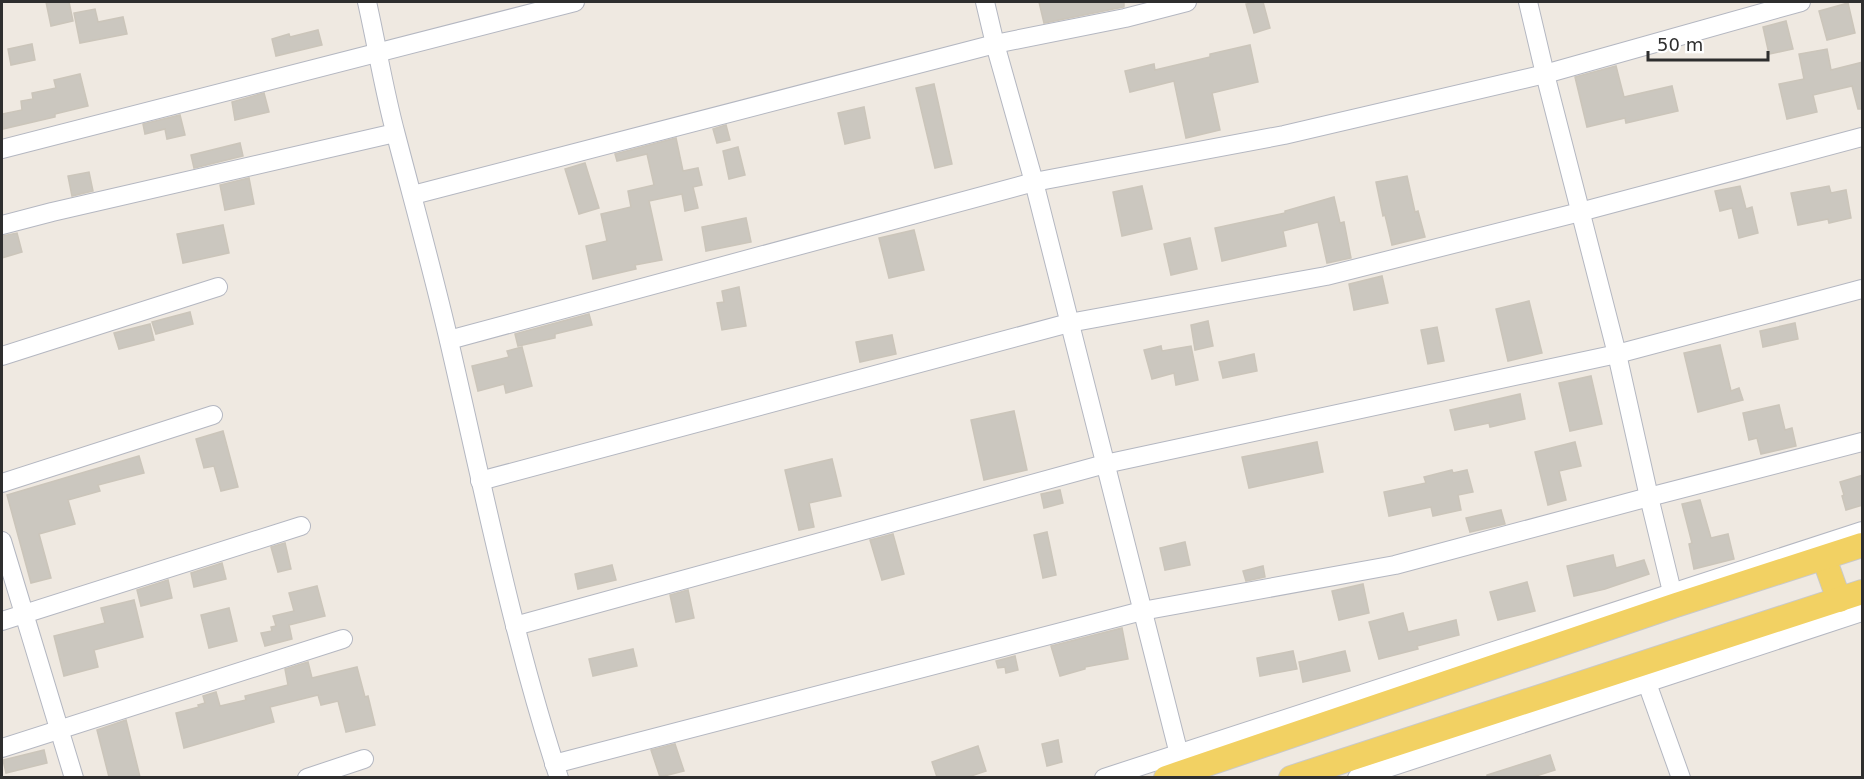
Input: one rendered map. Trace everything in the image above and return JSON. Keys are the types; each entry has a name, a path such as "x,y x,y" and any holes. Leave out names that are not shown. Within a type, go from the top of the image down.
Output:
{"main road":[{"path":"1178,770 1674,599 1863,545"},
{"path":"1824,558 1839,600"},
{"path":"1291,777 1644,673 1863,592"}],"street":[{"path":"367,2 395,133 449,340 480,481 516,626 557,771 1142,611 1395,565 1863,442"},
{"path":"2,149 575,2"},
{"path":"985,2 994,44 1034,182 1142,611 1178,770 1104,777"},
{"path":"413,195 994,44 1125,18 1187,2"},
{"path":"1528,2 1617,354 1674,599 1863,531"},
{"path":"449,340 1034,182 1284,135 1545,74 1801,2"},
{"path":"2,225 395,133"},
{"path":"480,481 1069,323 1326,276 1863,137"},
{"path":"2,356 218,287"},
{"path":"516,626 1105,464 1617,354 1863,289"},
{"path":"2,483 213,415"},
{"path":"2,621 301,526"},
{"path":"2,541 74,777"},
{"path":"1357,777 1644,673 1863,612"},
{"path":"2,748 343,639"},
{"path":"1644,673 1681,777"},
{"path":"307,777 364,759"}],"building":[{"path":"46,2 69,2 73,21 51,26"},
{"path":"1039,2 1124,2 1124,7 1044,23"},
{"path":"1263,2 1270,28 1254,33 1246,4"},
{"path":"1848,3 1855,33 1827,40 1819,11"},
{"path":"95,9 98,22 123,17 127,34 80,43 74,13"},
{"path":"1786,21 1793,49 1769,54 1763,27"},
{"path":"318,30 322,45 276,56 272,39"},
{"path":"32,44 35,60 11,65 8,49"},
{"path":"1250,45 1258,82 1212,93 1220,130 1186,138 1174,81 1130,92 1125,71 1154,64 1155,70"},
{"path":"1827,49 1831,70 1863,62 1863,109 1858,109 1852,86 1813,95 1817,112 1787,119 1779,84 1804,79 1799,54"},
{"path":"1616,66 1624,97 1672,86 1678,111 1626,123 1625,118 1587,127 1575,77"},
{"path":"80,74 88,106 55,114 55,117 3,129 2,114 22,110 21,101 33,99 32,93 56,88 54,80"},
{"path":"934,84 952,164 935,168 916,88"},
{"path":"264,93 269,112 235,120 232,102"},
{"path":"864,107 870,138 845,144 838,113"},
{"path":"180,115 185,135 167,139 165,129 145,134 143,124"},
{"path":"726,125 730,140 717,143 713,129"},
{"path":"676,138 683,171 698,168 702,185 693,187 698,208 685,211 682,194 649,201 662,260 635,265 636,269 593,279 586,246 607,241 601,214 631,207 628,191 654,185 647,154 617,161 615,154"},
{"path":"240,143 243,156 194,168 191,155"},
{"path":"738,147 745,175 729,179 723,151"},
{"path":"585,163 599,208 579,214 565,169"},
{"path":"89,172 93,191 72,196 68,176"},
{"path":"1407,176 1415,212 1418,211 1425,237 1392,245 1376,182"},
{"path":"249,178 254,204 225,210 220,185"},
{"path":"1142,186 1152,229 1122,236 1113,192"},
{"path":"1740,186 1746,209 1752,207 1758,233 1739,238 1732,208 1720,211 1715,191"},
{"path":"1829,186 1831,193 1846,190 1851,218 1829,223 1828,219 1798,225 1791,193"},
{"path":"1334,197 1340,223 1344,222 1351,258 1327,263 1318,222 1283,231 1286,246 1222,261 1215,228 1285,213 1285,211"},
{"path":"746,218 751,242 706,251 702,227"},
{"path":"223,225 229,253 183,263 177,234"},
{"path":"914,230 924,270 889,278 879,238"},
{"path":"17,233 22,252 2,258 2,236"},
{"path":"1190,238 1197,269 1171,275 1164,244"},
{"path":"1382,276 1388,303 1354,310 1349,284"},
{"path":"739,287 746,326 722,330 717,303 724,302 722,291"},
{"path":"1529,301 1542,353 1508,361 1496,309"},
{"path":"190,312 193,324 156,334 152,322"},
{"path":"589,314 592,325 555,334 555,338 518,346 515,334"},
{"path":"1208,321 1213,346 1195,350 1191,325"},
{"path":"1795,323 1798,339 1763,347 1760,331"},
{"path":"150,324 154,340 119,349 114,333"},
{"path":"1437,327 1444,361 1428,364 1421,330"},
{"path":"892,335 896,354 860,362 856,342"},
{"path":"1720,345 1731,391 1739,388 1743,400 1698,412 1684,353"},
{"path":"1161,346 1162,351 1191,346 1198,380 1176,385 1174,373 1152,379 1144,350"},
{"path":"522,347 532,386 506,393 504,384 478,391 472,366 509,357 507,351"},
{"path":"1254,354 1257,371 1223,378 1219,362"},
{"path":"1591,376 1602,424 1570,431 1559,383"},
{"path":"1520,394 1525,419 1490,427 1489,423 1455,430 1450,410"},
{"path":"1779,405 1785,430 1792,428 1796,446 1761,454 1757,438 1749,440 1743,413"},
{"path":"1014,411 1027,470 984,480 971,420"},
{"path":"223,431 238,487 221,491 214,466 204,468 196,439"},
{"path":"1317,442 1323,472 1249,488 1242,457"},
{"path":"1575,442 1581,466 1559,471 1566,500 1548,505 1535,452"},
{"path":"139,456 144,473 98,485 100,491 68,500 75,524 39,534 51,578 31,583 7,495"},
{"path":"832,459 841,496 809,503 814,527 799,530 785,470"},
{"path":"1452,470 1453,473 1467,470 1473,492 1458,495 1461,510 1433,516 1431,507 1389,516 1384,492 1426,483 1424,477"},
{"path":"1863,475 1863,505 1846,510 1840,482"},
{"path":"1060,490 1063,503 1044,508 1041,494"},
{"path":"1700,500 1711,538 1728,534 1734,559 1694,569 1689,544 1692,543 1682,504"},
{"path":"1501,510 1505,524 1470,532 1466,518"},
{"path":"1047,532 1056,575 1043,578 1034,535"},
{"path":"893,534 904,574 882,580 870,540"},
{"path":"1185,542 1190,565 1165,570 1160,548"},
{"path":"285,543 291,569 278,572 271,547"},
{"path":"1613,555 1616,568 1644,560 1649,574 1605,589 1574,596 1567,566"},
{"path":"222,563 226,579 194,587 191,573"},
{"path":"612,565 616,580 578,589 575,574"},
{"path":"1263,566 1265,577 1246,581 1243,571"},
{"path":"168,580 172,598 141,606 137,590"},
{"path":"1527,582 1535,611 1498,620 1490,592"},
{"path":"1363,584 1369,613 1339,620 1332,591"},
{"path":"317,586 325,616 289,625 292,639 265,646 261,633 272,631 271,627 276,626 273,616 294,611 289,593"},
{"path":"688,590 694,618 676,622 670,595"},
{"path":"134,600 143,637 94,650 98,667 64,676 54,636 105,623 101,608"},
{"path":"229,608 237,641 209,648 201,615"},
{"path":"1403,613 1408,632 1456,620 1459,635 1379,659 1369,622"},
{"path":"1122,628 1128,659 1085,667 1085,669 1060,676 1051,646"},
{"path":"633,649 637,666 593,676 589,659"},
{"path":"1293,651 1297,669 1260,676 1257,658"},
{"path":"1345,651 1350,671 1303,682 1299,662"},
{"path":"1015,656 1018,670 1006,673 1005,667 998,668 996,661"},
{"path":"308,662 312,678 357,667 365,697 368,696 375,725 346,732 338,701 321,705 318,695 270,707 274,722 184,748 176,713 199,707 198,705 205,703 203,696 216,692 220,706 246,700 245,696 288,685 285,669"},
{"path":"126,720 140,777 109,777 97,730"},
{"path":"1058,740 1062,762 1047,766 1042,744"},
{"path":"675,744 684,771 660,777 651,750"},
{"path":"978,746 986,771 968,777 937,777 932,762"},
{"path":"44,750 47,763 6,773 3,760"},
{"path":"1550,755 1555,770 1533,777 1487,777 1487,775"}]}
